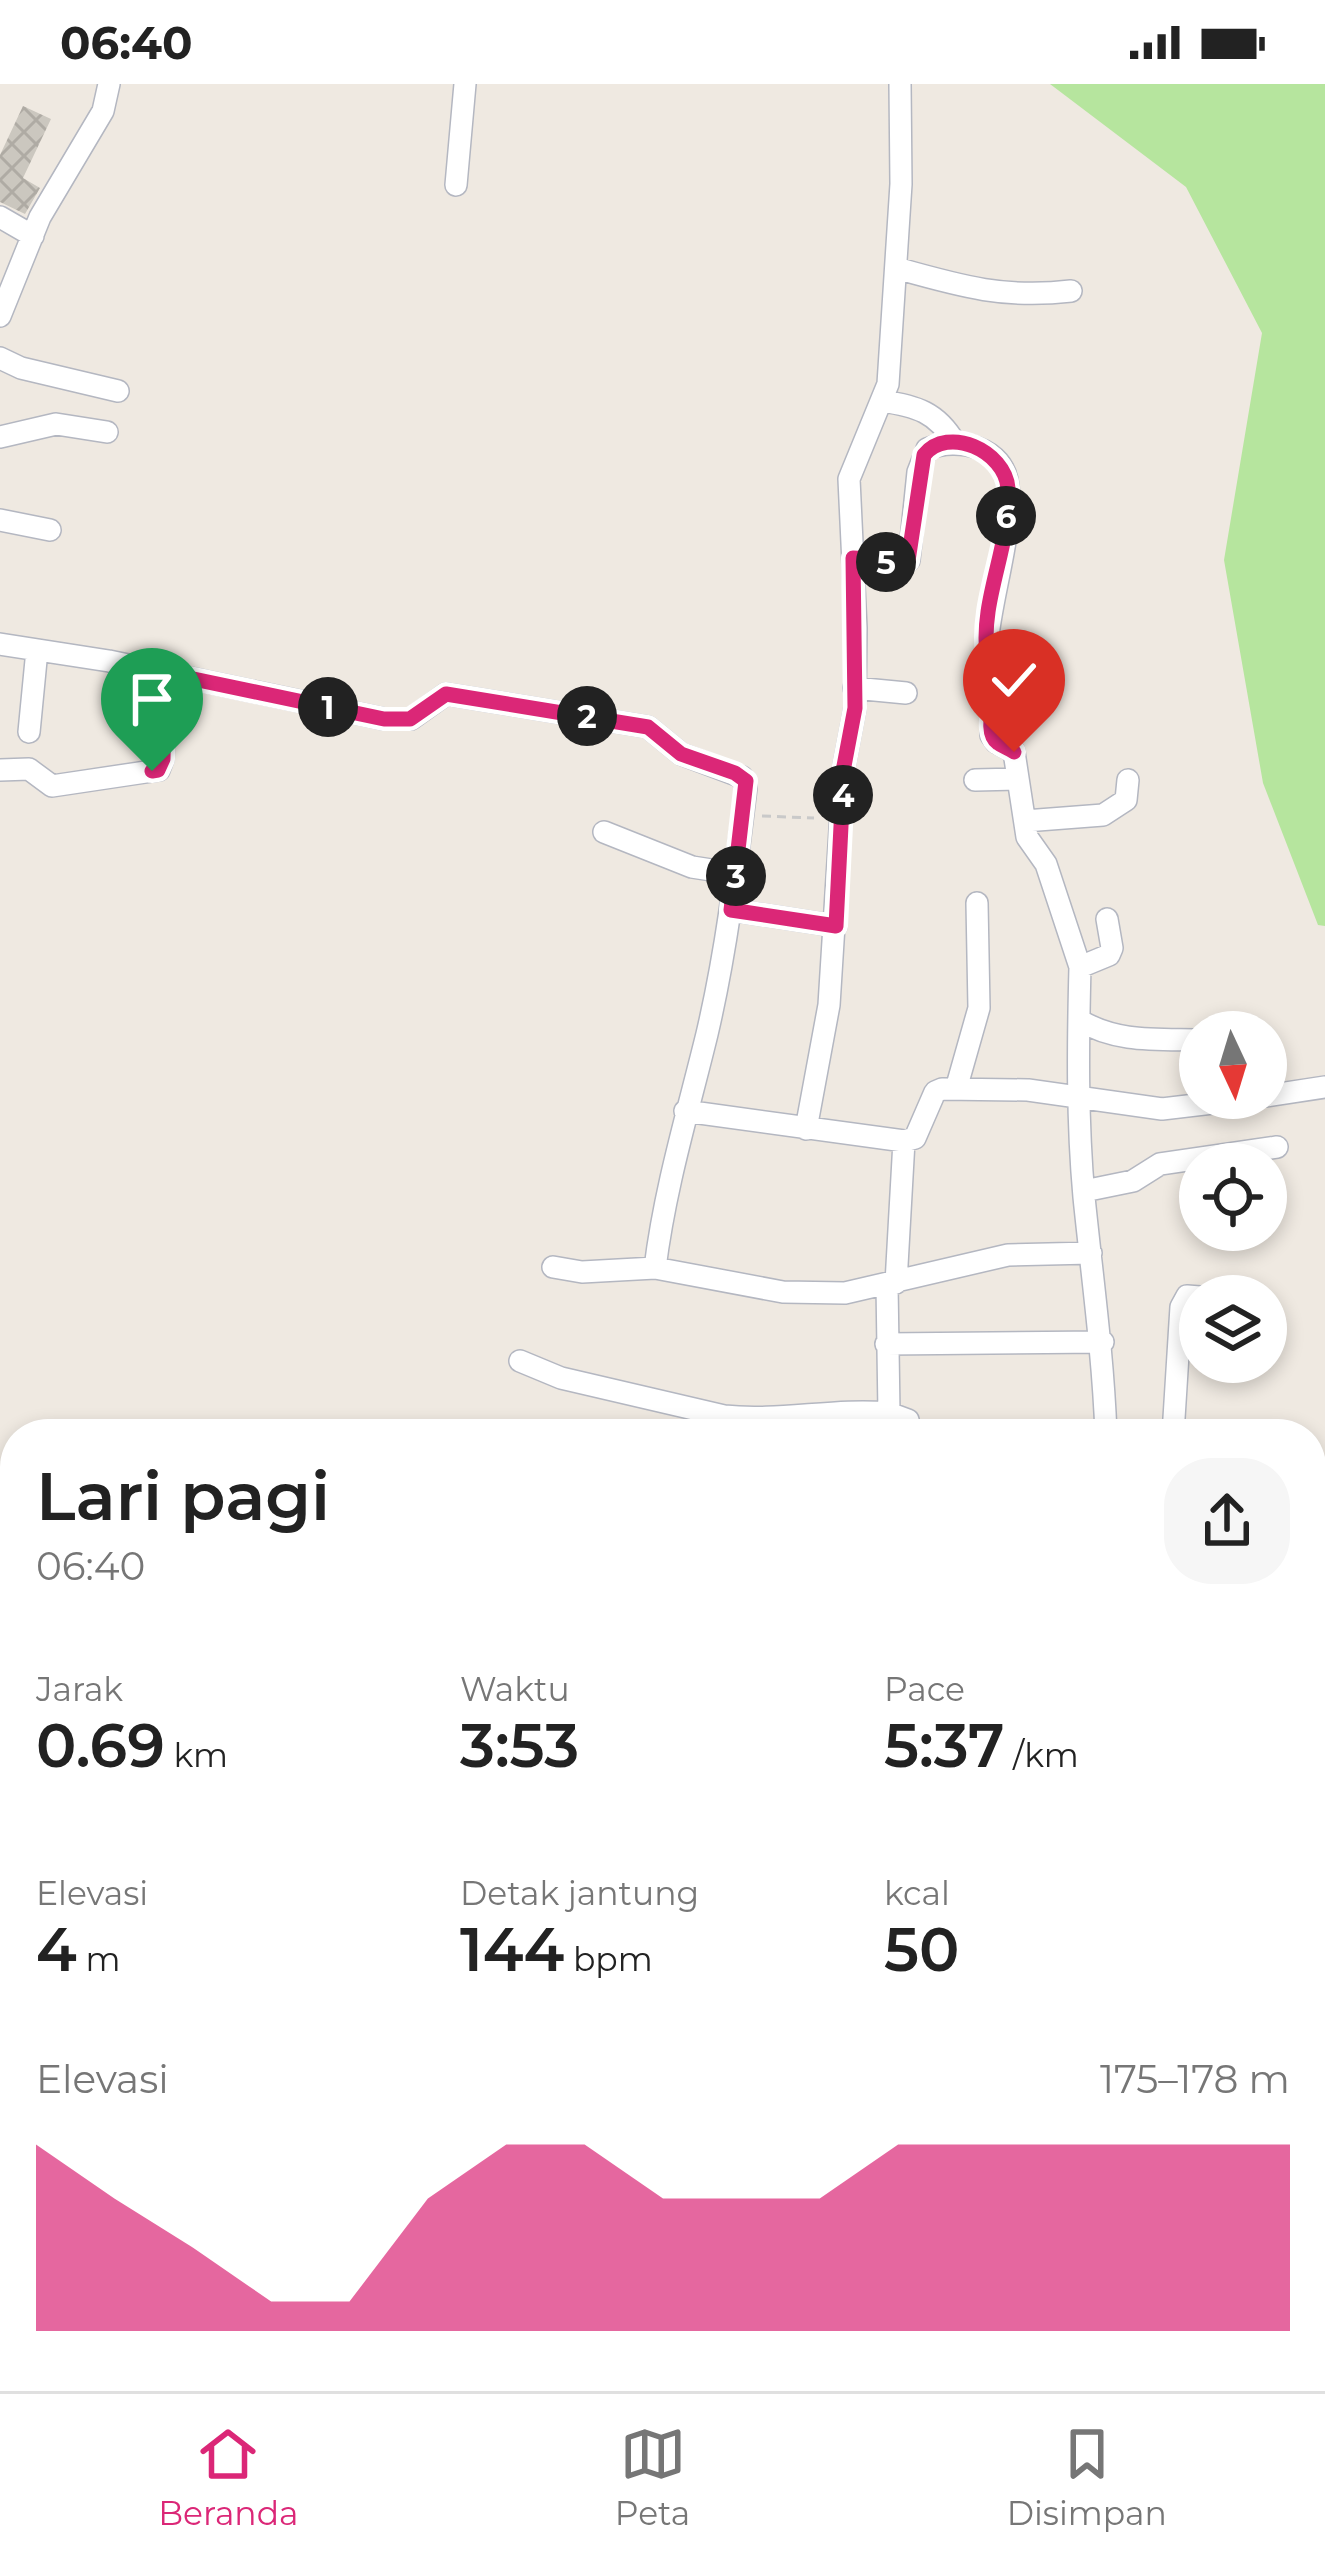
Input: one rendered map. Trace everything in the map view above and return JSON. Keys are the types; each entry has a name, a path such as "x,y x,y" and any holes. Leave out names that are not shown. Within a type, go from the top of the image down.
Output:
{"street":[{"path":"0,316 33,236 104,111 109,84"},
{"path":"456,185 465,84"},
{"path":"806,1129 829,1005 844,766 855,708 849,479 882,401 890,369 900,84"},
{"path":"0,217 33,236"},
{"path":"896,268 1004,295 1072,291"},
{"path":"0,358 20,368 118,391"},
{"path":"882,401 922,408 944,425 955,443"},
{"path":"0,437 56,424 107,432"},
{"path":"853,558 908,561 924,455 932,446 974,446 994,458 1008,487 990,602 987,659 996,684 992,735 1014,752 1027,837 1046,864 1080,967 1084,1191 1102,1342 1105,1419"},
{"path":"0,520 50,530"},
{"path":"0,644 384,719 410,719 446,694 648,727 681,754 742,777 746,788 731,910 655,1268"},
{"path":"29,732 37,650"},
{"path":"0,770 29,769 52,786 158,770 163,759 165,673"},
{"path":"854,688 906,693"},
{"path":"975,780 1018,779"},
{"path":"1024,821 1108,814 1126,800 1128,780"},
{"path":"604,832 692,867 736,874"},
{"path":"956,1089 979,1008 977,903"},
{"path":"731,910 836,926"},
{"path":"1080,967 1109,956 1107,919"},
{"path":"1078,1020 1120,1036 1179,1040"},
{"path":"1287,1093 1325,1087"},
{"path":"685,1111 904,1141 918,1132 935,1093 956,1089 1028,1090 1162,1109 1179,1107"},
{"path":"889,1413 886,1344 904,1141"},
{"path":"1084,1191 1133,1181 1160,1164 1179,1161"},
{"path":"553,1267 582,1272 655,1268 783,1292 845,1293 1008,1255 1091,1252"},
{"path":"1174,1419 1179,1339"},
{"path":"886,1344 1102,1342"},
{"path":"520,1361 561,1378 705,1419"},
{"path":"747,1419 842,1411 889,1413 905,1419"}],"path":[{"path":"743,814 814,818"}],"green space":[{"path":"1050,84 1325,84 1325,926 1318,925 1263,783 1224,560 1262,333 1186,187"}],"building":[{"path":"23,106 51,119 23,178 40,188 25,214 0,202 0,155"}],"route":[{"path":"152,771 158,770 163,759 165,673 384,719 420,715 446,694 648,727 681,754 746,781 731,910 836,926 844,766 855,708 853,558 908,561 924,455 932,446 955,443 986,451 1006,476 1004,533 990,602 987,659 996,684 992,735 1014,752"}]}
